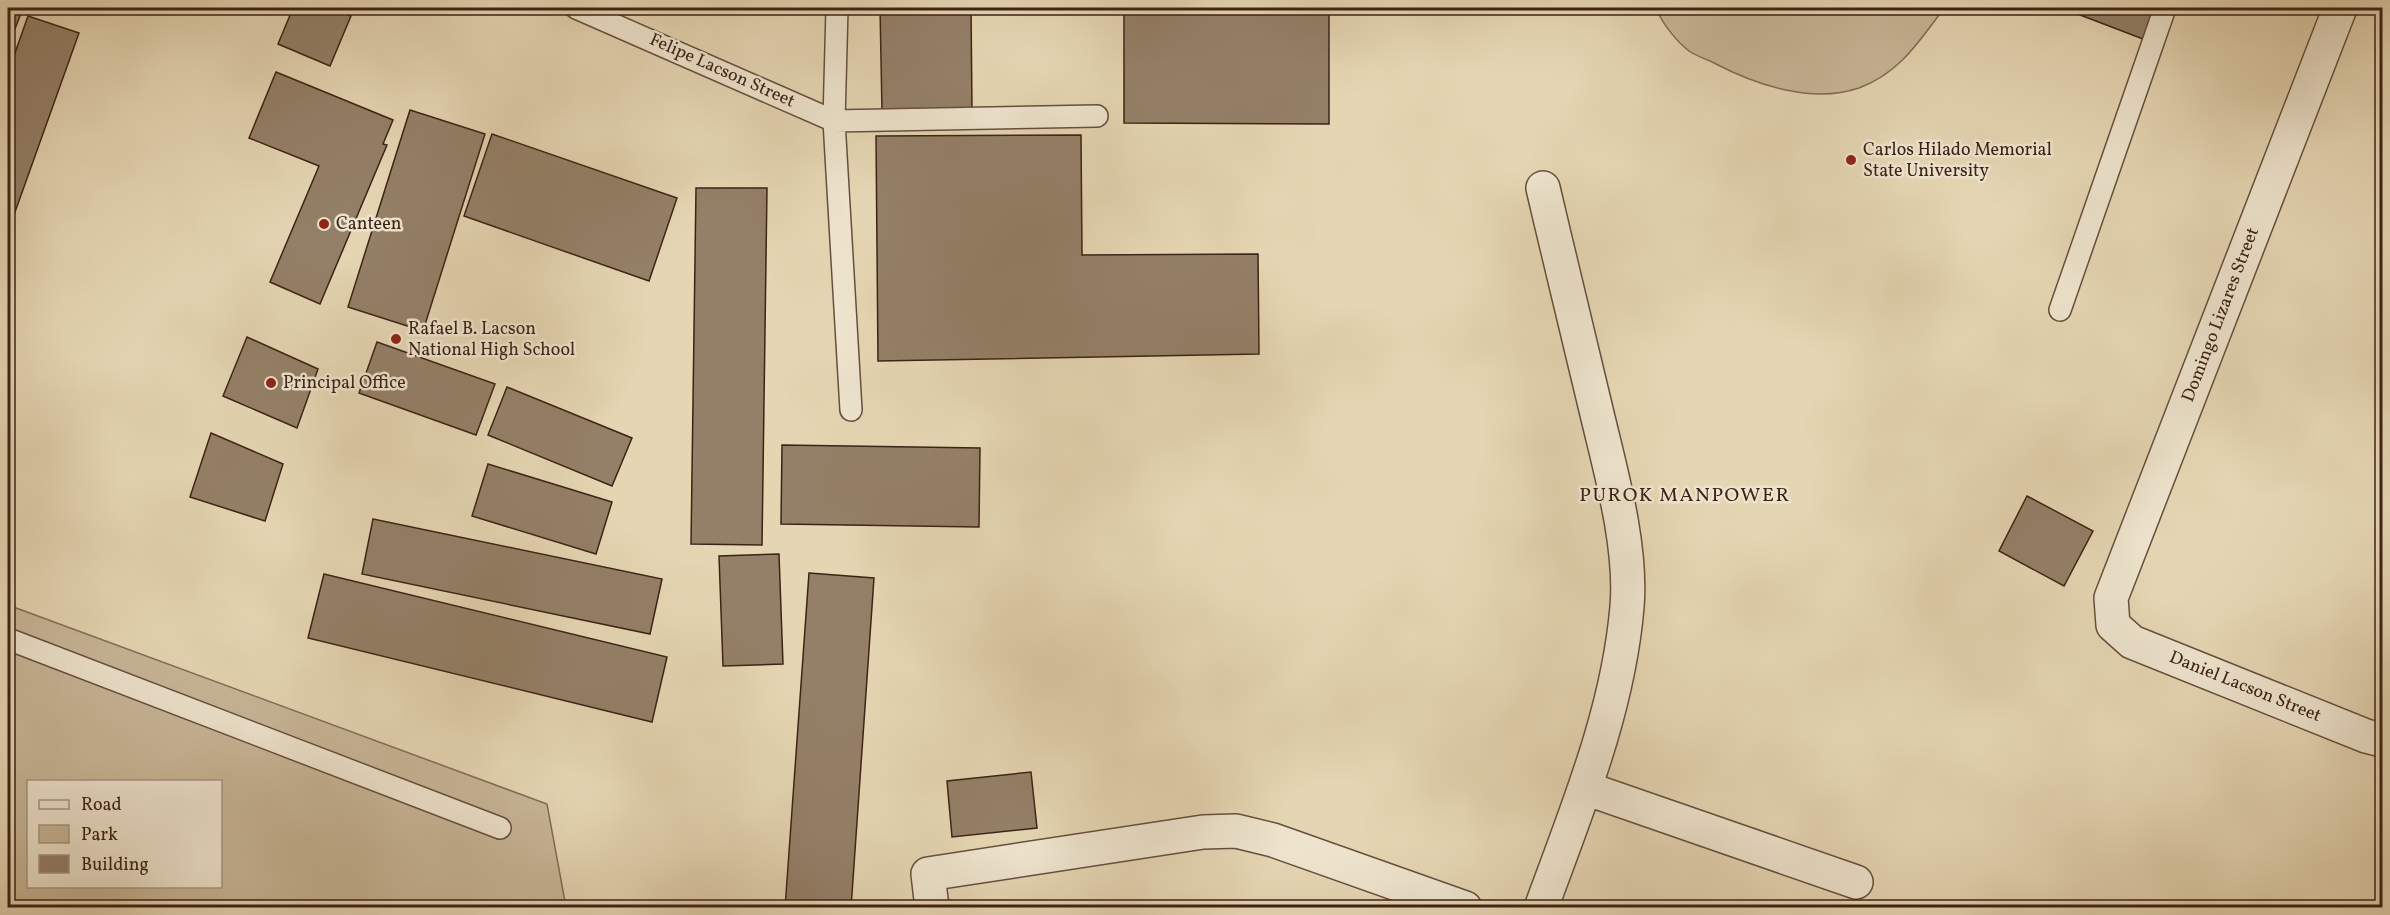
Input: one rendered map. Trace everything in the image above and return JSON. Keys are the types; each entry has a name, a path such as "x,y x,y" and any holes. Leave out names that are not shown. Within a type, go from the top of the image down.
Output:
{"street":[{"name":"Domingo Lizares Street","path":"2113,625 2111,598 2340,8"},
{"path":"1540,908 1604,732 1619,667 1628,605 1625,546 1616,493 1543,188"},
{"name":"Daniel Lacson Street","path":"2113,625 2132,642 2366,736 2382,740"},
{"path":"1585,788 1856,882"},
{"path":"932,908 928,874 1203,832 1236,831 1273,840 1465,908"}],"lane":[{"name":"Felipe Lacson Street","path":"576,8 834,121"},
{"path":"837,8 834,121 851,410"},
{"path":"2060,310 2165,8"},
{"path":"834,121 1097,116"},
{"path":"8,639 500,828"}],"green space":[{"path":"1656,8 1942,8 1914,48 1884,75 1859,88 1822,94 1785,90 1766,85 1689,51 1674,37"},
{"path":"8,605 547,804 566,907 8,907"}],"building":[{"path":"8,8 23,8 11,39 8,38"},
{"path":"293,8 330,8 351,16 330,66 278,44"},
{"path":"880,8 971,8 972,109 882,111"},
{"path":"1124,8 1329,8 1329,124 1124,123"},
{"path":"2077,8 2155,8 2143,39 2075,13"},
{"path":"28,16 79,33 10,226 8,225 8,73"},
{"name":"Canteen","path":"276,72 393,120 383,144 387,145 320,304 270,282 319,166 249,138"},
{"path":"410,110 485,134 423,331 348,307"},
{"path":"492,134 677,198 649,281 464,216"},
{"path":"1081,135 1082,255 1258,254 1259,354 878,361 876,136"},
{"path":"696,188 767,188 762,545 691,544"},
{"name":"Principal Office","path":"247,337 318,369 297,428 223,396"},
{"path":"377,342 495,384 476,435 359,393"},
{"path":"507,387 632,438 612,486 488,435"},
{"path":"211,433 283,464 265,521 190,497"},
{"path":"782,445 980,448 979,527 781,524"},
{"path":"488,464 612,502 596,554 472,516"},
{"path":"2027,496 2093,531 2064,586 1999,551"},
{"path":"373,519 662,579 650,634 362,574"},
{"path":"779,554 783,664 723,666 719,556"},
{"path":"809,573 874,578 851,908 785,908"},
{"path":"324,574 667,657 652,722 308,638"},
{"path":"1031,772 1037,828 952,837 947,781"}],"place":[{"name":"Carlos Hilado Memorial State University","path":"1851,160"},
{"name":"Canteen","path":"324,224"},
{"name":"Rafael B. Lacson National High School","path":"396,339"},
{"name":"Principal Office","path":"271,383"}],"district":[{"name":"PUROK MANPOWER","path":"1685,496"}]}
